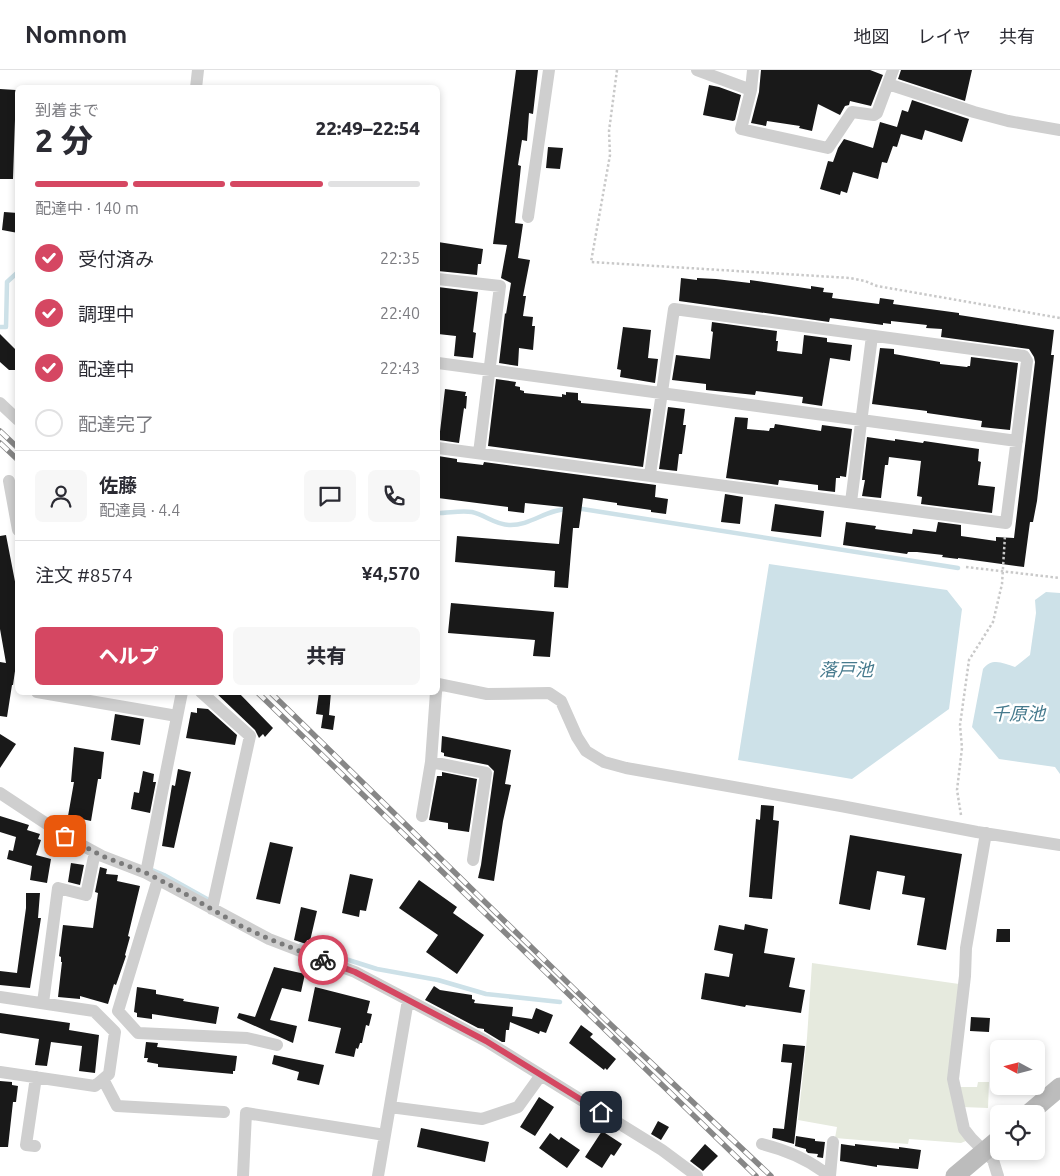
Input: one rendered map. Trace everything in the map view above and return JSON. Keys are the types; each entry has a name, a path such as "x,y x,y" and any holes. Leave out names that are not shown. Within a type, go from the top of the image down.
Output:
{"main road":[{"path":"1039,1105 1060,1087"},
{"path":"955,1176 990,1146"}],"street":[{"path":"196,85 198,70"},
{"path":"528,217 548,70"},
{"path":"697,70 750,90"},
{"path":"753,70 741,129 828,148 852,112 874,115 878,112 893,70"},
{"path":"888,84 974,112 1008,121 1060,130"},
{"path":"440,279 500,286 479,453"},
{"path":"440,448 1006,523 1027,361 1024,356 674,309 650,475"},
{"path":"851,502 872,336"},
{"path":"440,362 1017,441"},
{"path":"0,403 15,417"},
{"path":"9,481 15,514"},
{"path":"440,684 487,694 549,693 561,701 577,737 586,751 604,762 626,768 1060,845"},
{"path":"54,695 177,716"},
{"path":"147,870 181,695"},
{"path":"204,695 250,736 213,905"},
{"path":"422,816 431,762 436,695"},
{"path":"431,762 486,773 472,860"},
{"path":"0,793 65,836 95,852 147,870 158,879 213,905 269,939 355,972 486,1041 662,1150 692,1175"},
{"path":"986,833 966,948 965,976 953,1079 964,1129 993,1160 998,1176"},
{"path":"44,1003 58,888 86,895 95,852"},
{"path":"158,879 118,1011 138,1033 247,1038 277,1045"},
{"path":"0,997 94,1010 115,1032 109,1074 95,1086 0,1072"},
{"path":"378,1176 408,1000"},
{"path":"111,1028 123,1017"},
{"path":"390,1107 482,1119 518,1107 541,1075"},
{"path":"35,1146 26,1144 36,1077"},
{"path":"103,1079 117,1106 224,1112"},
{"path":"243,1176 246,1113 385,1135"},
{"path":"829,1176 833,1142"},
{"path":"762,1144 777,1148 815,1165 829,1176"}],"path":[{"path":"617,70 609,131 610,156 591,262 850,278 877,286 1060,318"},
{"path":"963,829 957,790 962,748 960,725 970,660 993,622 1002,584 1006,523"},
{"path":"966,567 1060,578"}],"shaded area":[{"path":"812,963 959,984 949,1081 968,1140 961,1143 909,1139 908,1144 835,1138 837,1127 798,1120 807,1038"},
{"path":"978,1082 989,1082 988,1108 962,1107 959,1087 977,1087"}],"water":[{"name":"落戸池","path":"769,564 947,590 962,609 949,709 852,779 738,760"},
{"name":"千原池","path":"1046,592 1060,593 1060,774 1055,767 999,759 972,727 983,669 986,665 994,662 1015,667 1030,655 1036,613 1035,600"}],"building":[{"path":"516,70 538,70 533,114 529,113 527,141 522,140 518,165 521,166 515,223 523,224 518,258 530,260 523,296 526,296 523,316 533,317 532,326 535,326 533,350 519,348 518,366 499,363 511,283 501,278 507,245 493,244"},
{"path":"761,70 870,70 883,75 871,106 850,101 849,105 845,106 840,115 818,104 812,131 799,128 800,126 767,121 766,126 751,123 759,92"},
{"path":"901,70 972,70 965,101 898,79"},
{"path":"709,85 741,95 735,120 703,115"},
{"path":"0,89 15,90 13,179 0,179"},
{"path":"912,100 969,119 962,142 925,130 922,140 901,134 897,147 893,146 887,163 882,162 878,179 853,172 847,193 841,191 840,195 820,189 828,161 833,162 838,148 844,139 873,148 880,122 897,127 902,110 908,112"},
{"path":"548,147 563,148 560,169 546,168"},
{"path":"4,212 15,213 15,232 2,230"},
{"path":"440,242 483,249 477,275 440,271"},
{"path":"681,278 697,280 697,278 716,279 750,283 750,280 811,289 811,286 824,288 823,292 833,293 832,298 879,304 880,298 894,300 893,304 959,313 959,315 1054,330 1051,355 1054,355 1037,501 1033,522 1030,522 1024,567 942,557 943,555 917,552 908,552 907,554 843,545 846,522 876,526 875,529 912,534 913,529 936,532 938,522 961,525 961,536 996,541 996,537 1014,538 1035,362 1029,349 941,337 942,329 926,328 927,325 891,321 891,324 883,323 883,325 830,318 829,322 679,301"},
{"path":"440,287 478,292 473,332 476,333 473,358 454,356 456,336 440,334"},
{"path":"712,322 777,331 777,351 802,354 804,335 827,338 827,342 852,345 850,361 830,358 822,406 802,403 803,397 756,391 755,395 706,390 706,384 672,380 676,355 710,359 713,332 711,331"},
{"path":"623,327 651,330 648,358 658,359 655,383 620,377 621,370 617,369"},
{"path":"0,334 15,349 15,370 9,370 0,362"},
{"path":"880,348 894,349 894,354 940,362 940,364 967,367 970,366 971,357 1018,363 1010,430 981,427 982,421 872,404"},
{"path":"496,379 516,382 515,386 520,387 520,390 524,391 524,393 562,397 562,394 566,395 566,392 578,393 578,400 581,403 651,409 643,467 488,446"},
{"path":"445,389 466,392 466,409 464,408 459,443 440,440"},
{"path":"668,407 685,409 683,425 686,425 682,454 679,454 677,471 659,469"},
{"path":"735,417 748,418 747,429 769,431 770,428 774,428 775,424 821,431 822,425 852,429 846,477 840,476 840,478 836,478 835,492 818,490 818,485 779,480 778,485 726,478"},
{"path":"867,437 923,443 924,441 979,449 978,461 981,462 978,485 995,487 992,513 921,504 922,497 917,496 921,461 889,457 888,465 885,465 881,498 862,496 865,480 862,480"},
{"path":"440,456 457,459 457,462 483,465 484,462 656,485 655,497 668,499 666,514 617,505 617,503 583,498 579,528 573,528 568,588 554,587 555,571 455,562 457,536 559,544 563,507 525,503 524,513 508,511 508,507 440,498"},
{"path":"725,494 743,497 740,524 721,522"},
{"path":"775,504 824,511 821,537 771,531"},
{"path":"6,535 15,582 15,671 7,717 0,716 0,662 6,663 0,629 0,536"},
{"path":"451,603 554,612 550,657 533,656 535,640 448,633"},
{"path":"218,695 241,695 273,728 265,737 263,734 259,738 255,730"},
{"path":"319,695 331,695 329,715 335,716 333,730 321,728 323,715 316,714"},
{"path":"197,708 208,709 237,735 235,745 186,738 191,712 197,713"},
{"path":"115,714 144,719 140,745 111,740"},
{"path":"0,734 16,744 0,768"},
{"path":"442,736 511,750 505,784 511,785 503,821 494,881 478,878 494,771 488,765 444,756 444,753 441,752"},
{"path":"74,747 104,752 101,779 98,779 91,821 68,816 74,782 71,782"},
{"path":"178,769 191,772 174,848 162,846 172,785 175,786"},
{"path":"143,771 154,774 153,782 156,782 150,813 131,809 134,792 139,793"},
{"path":"442,772 477,779 469,832 448,829 448,823 429,820 437,776 442,776"},
{"path":"761,805 774,806 773,820 779,821 772,899 749,897 756,819 760,820"},
{"path":"0,816 29,825 27,830 40,834 38,839 41,840 36,855 51,859 47,883 30,880 32,866 7,859 9,850 13,851 16,837 0,832"},
{"path":"850,835 962,854 946,950 917,945 925,898 902,894 905,876 877,871 870,910 839,904"},
{"path":"270,842 293,847 280,904 256,899"},
{"path":"71,863 84,865 80,885 68,882"},
{"path":"100,867 107,869 106,874 118,875 117,881 140,886 128,936 130,937 126,956 108,1004 80,996 80,999 58,997 62,962 59,956 63,925 93,928 98,893 95,892"},
{"path":"350,874 373,879 366,911 360,910 359,917 342,913"},
{"path":"419,880 457,907 453,913 484,935 457,974 426,952 438,935 399,908"},
{"path":"26,893 40,893 38,918 41,918 30,988 0,985 0,971 17,973 26,908"},
{"path":"301,907 317,911 310,941 307,940 306,944 294,940"},
{"path":"745,924 768,929 764,953 795,958 789,987 805,990 801,1013 746,1005 745,1007 701,999 705,973 729,977 733,954 714,950 719,925 744,930"},
{"path":"997,929 1010,929 1010,942 996,942"},
{"path":"274,967 305,974 301,992 282,988 270,1020 297,1026 293,1043 237,1018 239,1013 255,1017"},
{"path":"434,986 440,990 472,995 472,999 475,1000 474,1003 513,1007 512,1016 532,1019 536,1008 553,1015 546,1033 540,1031 539,1034 510,1022 509,1030 506,1030 505,1042 502,1042 484,1031 484,1029 478,1028 425,1000"},
{"path":"137,987 156,990 156,994 184,999 183,1001 219,1007 216,1024 152,1014 152,1019 137,1017 137,1013 134,1012"},
{"path":"315,987 370,1001 367,1013 372,1014 369,1026 366,1025 362,1043 360,1043 358,1049 356,1048 354,1057 335,1053 341,1028 308,1021"},
{"path":"0,1013 70,1023 69,1030 99,1035 95,1073 79,1071 82,1046 51,1042 47,1066 35,1065 39,1039 0,1033"},
{"path":"971,1017 990,1018 989,1032 970,1031"},
{"path":"581,1025 593,1034 590,1037 616,1059 607,1070 605,1068 604,1070 569,1043"},
{"path":"146,1042 158,1043 157,1047 237,1056 235,1071 233,1071 233,1074 158,1067 158,1064 147,1062 148,1058 144,1058"},
{"path":"783,1044 805,1046 794,1144 772,1138 773,1128 784,1129 792,1063 781,1062"},
{"path":"274,1055 324,1065 319,1085 297,1080 299,1072 272,1064"},
{"path":"0,1081 12,1082 12,1085 18,1086 16,1102 13,1102 8,1147 0,1147"},
{"path":"539,1097 554,1107 535,1136 520,1127"},
{"path":"658,1121 669,1127 661,1140 651,1134"},
{"path":"421,1128 489,1142 485,1162 417,1147"},
{"path":"602,1131 622,1144 614,1156 611,1154 602,1168 585,1157"},
{"path":"550,1133 559,1140 561,1137 580,1150 567,1168 539,1148"},
{"path":"796,1136 825,1142 823,1158 817,1157 818,1154 808,1153 806,1149 795,1146"},
{"path":"705,1144 718,1156 703,1171 690,1161"},
{"path":"841,1144 921,1150 918,1169 877,1165 877,1167 840,1161"}],"waterway":[{"path":"0,327 6,327 7,282 15,275"},
{"path":"576,508 958,568"},
{"path":"440,513 472,512 504,525 517,525 553,512 568,509"},
{"path":"152,870 207,899"},
{"path":"301,945 377,969 438,980 486,994 560,1002"}],"railway":[{"path":"0,431 15,445"},
{"path":"0,443 15,457"},
{"path":"260,695 756,1176"},
{"path":"273,695 607,1021 771,1176"}],"way so far":[{"path":"65,836 102,856 146,873 168,884 241,926 323,960"}],"route":[{"path":"323,960 355,972 486,1041 601,1112"}]}
